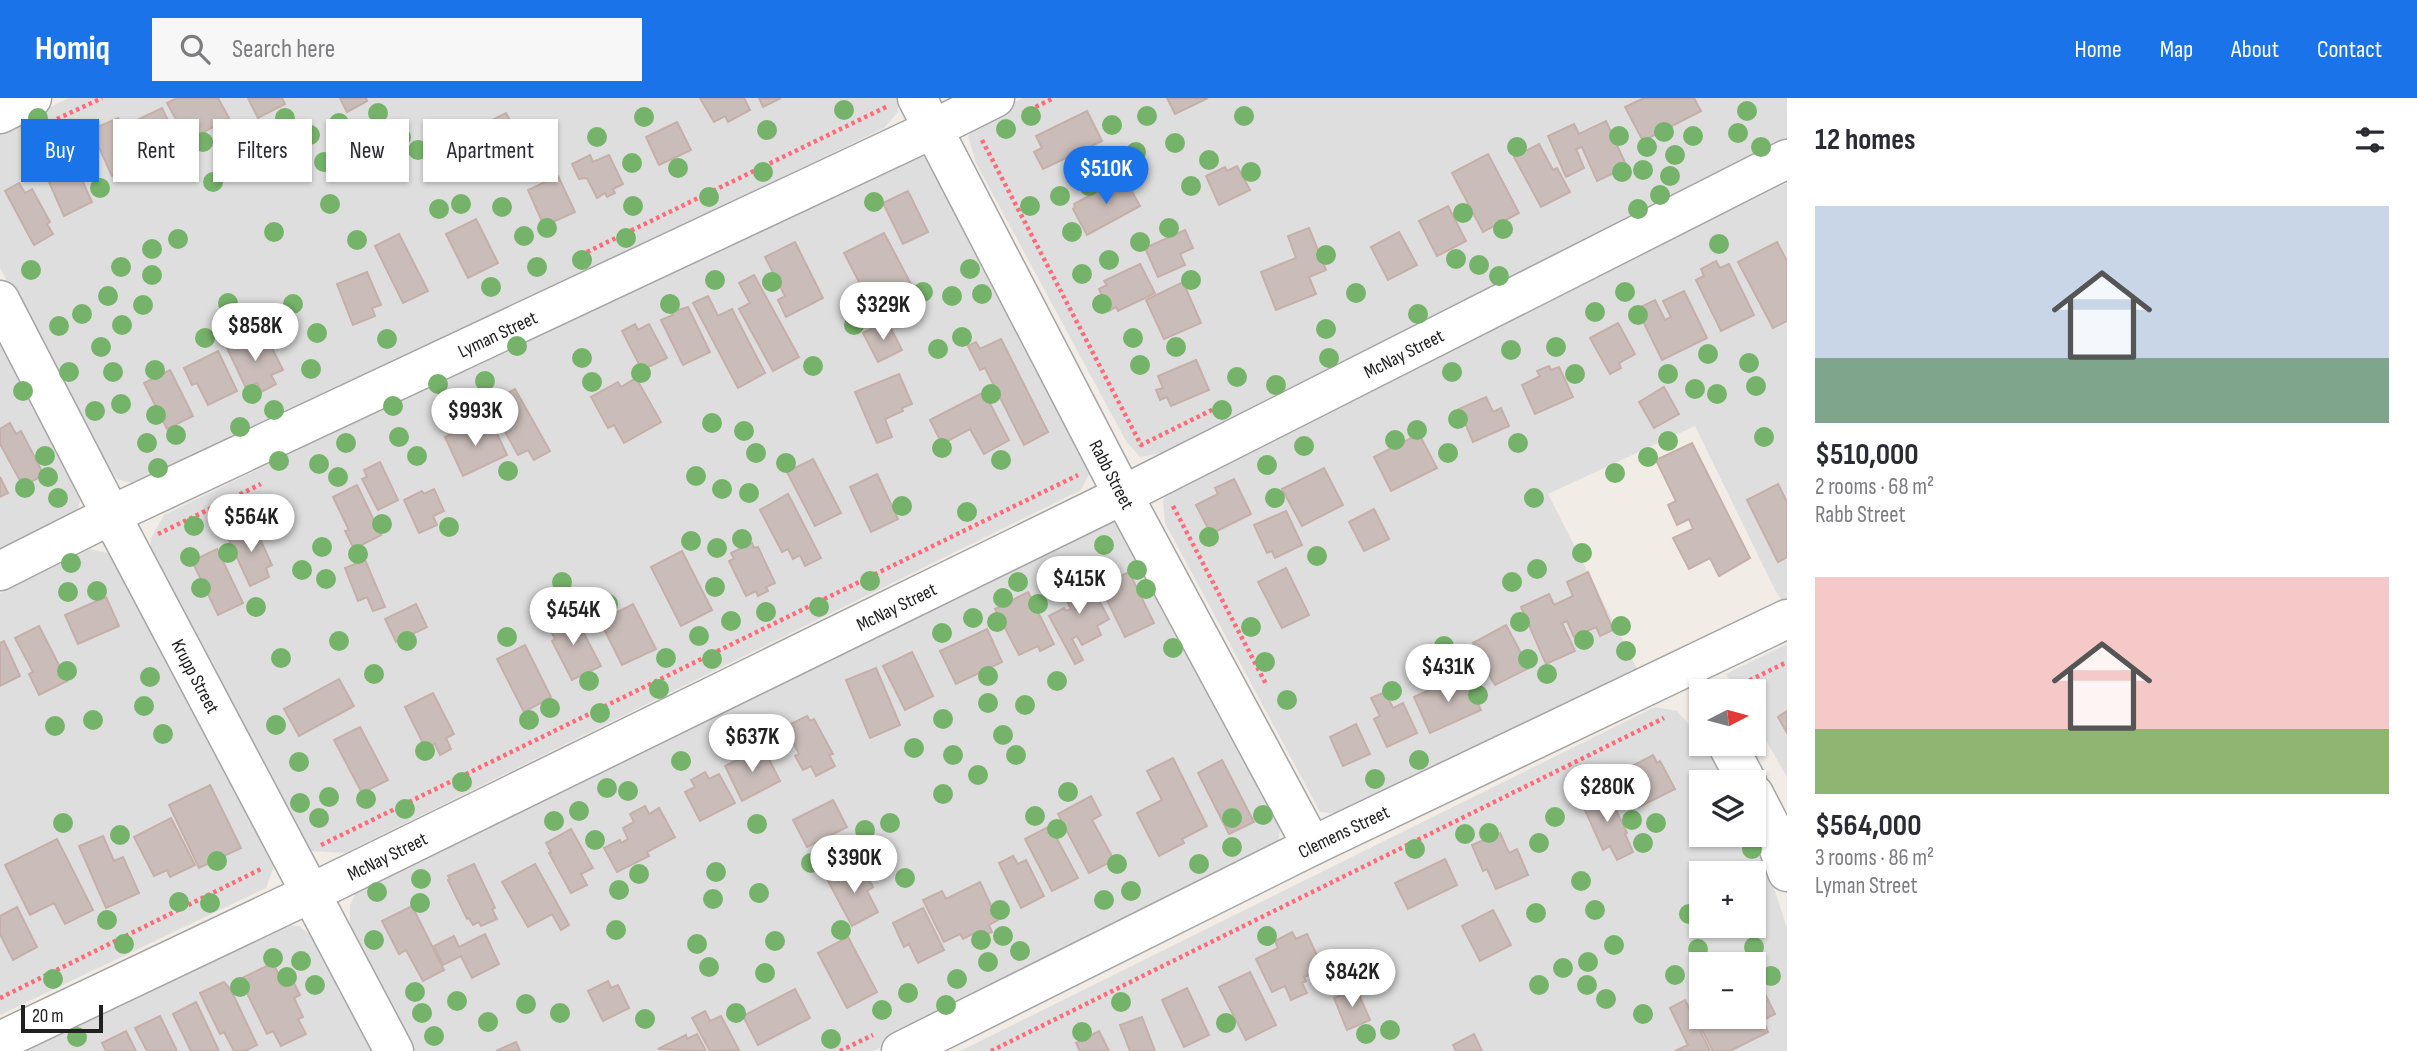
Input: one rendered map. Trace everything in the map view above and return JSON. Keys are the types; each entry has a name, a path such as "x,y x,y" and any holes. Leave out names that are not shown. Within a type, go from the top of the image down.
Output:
{"street":[{"path":"0,114 32,98"},
{"name":"Lyman Street","path":"0,571 925,114 1006,107"},
{"name":"Rabb Street","path":"925,114 1123,495 1312,846"},
{"name":"McNay Street","path":"0,1041 311,893 1123,495 1787,159"},
{"name":"Krupp Street","path":"0,300 394,1051"},
{"name":"Clemens Street","path":"1698,679 1787,619"},
{"name":"Clemens Street","path":"889,1042 1312,846 1689,684"},
{"path":"1766,817 1787,872"}],"path":[{"path":"1006,107 1054,98"},
{"path":"979,135 1141,445 1240,396"},
{"path":"310,850 1080,474 1074,462"},
{"path":"151,538 263,483"},
{"path":"1171,503 1268,688"},
{"path":"1752,679 1787,662"},
{"path":"990,1051 1664,717"},
{"path":"0,998 262,869"},
{"path":"840,1051 889,1042"}],"shaded area":[{"path":"69,98 897,98 898,112 884,128 146,487 117,479 0,268 0,131 21,121 21,182 99,182 99,119 25,119"},
{"path":"1023,98 1787,98 1787,140 1162,453 1140,457 1126,441 976,163 968,136 980,119"},
{"path":"917,149 937,157 1093,467 1081,490 345,853 310,851 150,558 151,538 164,515"},
{"path":"1787,183 1787,602 1784,603 1775,590 1695,426 1548,494 1641,676 1350,815 1320,812 1165,523 1163,501 1171,485"},
{"path":"0,335 81,497 76,516 0,551"},
{"path":"1102,520 1126,524 1281,821 1277,851 873,1051 412,1051 350,933 350,905 361,882"},
{"path":"90,549 111,554 275,863 266,888 0,1015 0,593"},
{"path":"1787,644 1787,777 1766,741 1766,679 1729,679 1726,674"},
{"path":"1655,707 1677,711 1689,725 1689,756 1711,756 1720,770 1689,770 1689,847 1761,847 1765,861 1689,861 1689,938 1766,938 1766,863 1787,928 1787,1051 960,1051"},
{"path":"275,924 299,926 322,943 377,1051 15,1051"}],"building":[{"path":"177,98 218,98 229,118 213,119 213,127 199,135 199,119 176,119 167,103"},
{"path":"248,98 282,98 285,104 258,118"},
{"path":"340,98 366,98 367,101 347,112"},
{"path":"700,98 744,98 750,110 728,122 725,116 714,122"},
{"path":"759,98 781,98 763,107"},
{"path":"1167,98 1208,98 1175,114"},
{"path":"1644,98 1694,98 1701,111 1643,141 1625,107"},
{"path":"162,108 167,119 139,119"},
{"path":"1087,111 1102,141 1043,169 1034,152 1042,148 1036,136"},
{"path":"506,113 509,119 494,119"},
{"path":"113,120 112,176 99,148 99,126"},
{"path":"1606,121 1627,167 1597,181 1582,147 1576,149 1584,168 1566,177 1548,136 1574,124 1579,134"},
{"path":"677,122 691,150 659,165 646,137"},
{"path":"1539,144 1553,170 1557,168 1570,192 1541,207 1514,157"},
{"path":"1488,154 1519,213 1483,232 1452,173"},
{"path":"590,155 593,162 609,155 623,184 613,189 615,193 607,197 605,193 597,198 587,178 579,179 572,164"},
{"path":"1237,166 1250,190 1219,205 1206,176 1225,167 1227,171"},
{"path":"558,176 575,212 544,226 528,190 545,182 558,182"},
{"path":"1124,177 1140,206 1087,235 1073,209 1074,204"},
{"path":"49,182 83,182 92,202 64,216"},
{"path":"19,183 25,193 32,189 50,222 47,224 53,234 34,245 5,191"},
{"path":"908,191 928,232 903,244 883,203"},
{"path":"1448,206 1466,241 1437,256 1419,221"},
{"path":"476,219 498,263 468,278 446,234"},
{"path":"1309,228 1326,270 1309,277 1316,294 1276,310 1261,272 1296,258 1288,236"},
{"path":"1185,230 1193,248 1180,254 1185,265 1158,277 1145,248"},
{"path":"1399,232 1417,265 1388,280 1371,247"},
{"path":"884,233 912,286 872,307 844,253"},
{"path":"399,234 428,291 403,303 375,246"},
{"path":"795,242 823,298 786,317 778,300 785,296 765,257"},
{"path":"1777,242 1787,261 1787,321 1773,328 1738,262"},
{"path":"1716,261 1720,268 1729,264 1754,315 1721,331 1696,280 1704,276 1701,269"},
{"path":"1140,264 1155,293 1118,311 1116,307 1109,311 1099,289 1107,285 1104,281"},
{"path":"367,272 381,305 372,308 375,316 353,325 337,284"},
{"path":"754,275 799,357 773,371 739,309 750,303 739,283"},
{"path":"1183,282 1201,323 1164,339 1146,300"},
{"path":"1684,291 1707,338 1662,360 1637,309 1655,300 1665,320 1671,317 1663,301"},
{"path":"708,296 718,316 732,309 765,373 738,388 693,303"},
{"path":"688,307 710,352 683,365 661,320 673,315 671,312"},
{"path":"887,321 902,350 878,362 863,333"},
{"path":"1618,323 1635,354 1619,363 1621,368 1610,374 1590,338"},
{"path":"635,324 638,330 649,324 667,358 642,370 622,331"},
{"path":"249,335 256,349 269,342 283,370 271,375 276,384 261,392 257,383 246,388 226,346"},
{"path":"1001,339 1048,432 1024,445 985,368 980,370 968,346 976,342 980,349"},
{"path":"218,351 237,391 208,405 197,383 192,385 184,368"},
{"path":"1196,360 1209,390 1171,406 1167,397 1160,400 1156,390 1163,388 1158,376"},
{"path":"1549,366 1551,370 1559,367 1573,397 1535,414 1522,385 1540,376 1537,371"},
{"path":"170,370 193,416 167,429 144,383"},
{"path":"899,374 912,404 885,419 892,437 877,443 855,392"},
{"path":"636,378 661,422 624,443 614,425 608,428 591,397 618,382 621,387"},
{"path":"1664,387 1679,414 1654,428 1639,402"},
{"path":"515,389 550,451 534,460 528,450 518,455 489,403"},
{"path":"984,392 1009,440 984,454 970,429 942,444 930,420"},
{"path":"1486,397 1493,412 1501,408 1509,426 1473,442 1459,409"},
{"path":"10,423 16,434 21,431 44,475 23,486 0,444 0,429"},
{"path":"474,423 478,432 493,425 507,455 463,476 445,437"},
{"path":"1419,434 1437,468 1391,491 1374,457"},
{"path":"1692,443 1750,558 1719,576 1710,558 1689,569 1673,538 1693,529 1689,519 1677,525 1668,505 1676,501 1656,460"},
{"path":"813,459 841,513 815,526 787,472"},
{"path":"380,462 398,500 378,510 362,479 367,477 364,470"},
{"path":"1324,468 1343,505 1302,526 1282,489"},
{"path":"877,474 898,519 871,532 850,487"},
{"path":"0,477 8,493 0,497"},
{"path":"1234,479 1251,514 1211,534 1196,505 1218,494 1215,488"},
{"path":"1778,484 1787,502 1787,557 1778,562 1747,500"},
{"path":"357,485 381,535 354,549 345,531 349,530 333,497"},
{"path":"434,489 444,511 433,516 437,525 419,533 404,500 422,491 424,494"},
{"path":"788,494 821,558 805,566 800,555 793,559 788,549 782,552 760,510"},
{"path":"1374,509 1389,539 1364,551 1349,522"},
{"path":"1286,511 1302,545 1275,558 1272,551 1267,553 1254,525"},
{"path":"253,524 272,565 266,568 269,577 250,586 227,536"},
{"path":"752,543 754,548 758,547 775,583 766,587 768,591 758,596 756,591 746,596 729,561 734,559 731,553"},
{"path":"217,549 243,603 218,615 192,561"},
{"path":"682,551 712,610 681,626 651,567"},
{"path":"365,560 385,607 373,611 367,597 358,601 345,568"},
{"path":"1286,568 1309,615 1282,628 1258,582"},
{"path":"1129,572 1154,623 1125,637 1106,598 1110,596 1104,584"},
{"path":"1588,572 1613,630 1600,636 1596,627 1574,637 1567,621 1562,623 1575,651 1546,664 1521,607 1549,594 1554,605 1573,596 1567,582"},
{"path":"1085,574 1109,619 1097,626 1101,635 1082,645 1077,636 1072,639 1083,660 1075,664 1049,616 1064,608 1066,611 1071,609 1060,587"},
{"path":"1028,592 1054,644 1040,651 1038,646 1019,655 995,609"},
{"path":"106,597 119,626 78,644 65,615"},
{"path":"416,604 427,627 396,642 385,619"},
{"path":"633,604 656,649 622,665 600,621"},
{"path":"568,613 576,628 580,626 601,666 572,680 552,641 555,639 547,623"},
{"path":"1506,625 1529,668 1495,685 1488,673 1476,679 1467,663 1480,656 1473,643"},
{"path":"39,626 67,681 39,695 29,674 33,672 15,638"},
{"path":"987,629 1002,662 956,684 940,651"},
{"path":"4,641 20,676 0,686 0,643"},
{"path":"525,645 551,697 524,712 497,659"},
{"path":"912,652 933,696 905,710 883,666"},
{"path":"876,668 900,725 870,738 846,680"},
{"path":"1465,674 1481,710 1430,733 1414,697"},
{"path":"339,679 354,706 299,736 284,709"},
{"path":"1385,692 1393,708 1403,703 1417,733 1387,747 1374,719 1380,716 1371,698"},
{"path":"433,693 454,734 446,738 451,749 440,755 435,744 426,749 405,707"},
{"path":"1787,711 1787,733 1778,717"},
{"path":"807,716 810,721 814,719 833,754 829,755 835,766 816,776 811,766 803,770 795,756 799,754 788,732 792,730 789,725"},
{"path":"1356,724 1370,754 1343,766 1330,737"},
{"path":"360,727 388,780 362,793 334,740"},
{"path":"763,747 780,781 742,801 725,766"},
{"path":"1653,755 1657,763 1660,761 1675,789 1639,807 1625,779 1638,773 1634,765"},
{"path":"1173,758 1207,826 1182,839 1184,843 1159,856 1137,813 1162,800 1147,771"},
{"path":"1222,760 1254,822 1229,834 1198,773"},
{"path":"705,772 709,779 719,774 735,803 700,821 685,792 695,787 691,780"},
{"path":"210,785 241,848 199,868 169,805"},
{"path":"1601,789 1604,796 1608,793 1633,852 1617,860 1610,846 1603,850 1580,799"},
{"path":"1091,796 1101,815 1092,820 1114,860 1089,873 1058,814"},
{"path":"833,800 847,827 807,847 793,820"},
{"path":"645,806 649,814 659,808 675,837 647,852 649,856 617,872 604,848 628,839 623,828 634,822 630,814"},
{"path":"171,818 195,865 170,877 167,870 154,876 134,837"},
{"path":"1050,826 1078,878 1052,891 1025,839"},
{"path":"571,829 593,868 581,874 587,885 571,893 546,843"},
{"path":"1500,833 1509,853 1517,849 1528,875 1496,889 1487,869 1483,871 1472,845"},
{"path":"103,836 114,861 123,857 139,893 106,908 79,846"},
{"path":"57,839 93,910 65,924 54,903 30,915 5,865"},
{"path":"1013,856 1018,864 1026,860 1044,896 1021,908 999,863"},
{"path":"1445,859 1457,885 1408,909 1395,883"},
{"path":"474,864 495,908 492,909 497,919 481,926 479,922 473,925 469,918 467,919 448,880 448,876"},
{"path":"535,864 569,925 561,930 552,914 528,927 502,882"},
{"path":"855,866 861,878 866,875 873,887 867,891 878,912 852,926 828,881"},
{"path":"980,882 998,920 989,925 992,932 981,937 978,931 963,939 960,934 944,942 923,900 942,891 946,899"},
{"path":"412,906 444,970 423,981 406,950 399,954 382,921"},
{"path":"17,907 37,947 13,960 0,934 0,916"},
{"path":"923,908 944,950 918,963 909,944 904,947 893,923"},
{"path":"1493,910 1511,945 1480,961 1462,926"},
{"path":"1292,932 1296,939 1307,934 1323,968 1304,977 1306,981 1302,983 1307,993 1291,1000 1285,986 1272,992 1256,959 1278,948 1275,941"},
{"path":"485,934 499,964 472,978 461,956 443,965 434,946 454,936 459,947"},
{"path":"848,937 877,992 847,1008 818,953"},
{"path":"273,963 285,987 294,983 300,995 294,998 303,1017 298,1019 306,1034 281,1046 273,1031 267,1034 240,979"},
{"path":"1250,972 1276,1025 1246,1040 1219,987"},
{"path":"608,981 611,988 618,985 629,1008 603,1021 588,991"},
{"path":"224,982 231,990 257,1045 245,1051 234,1051 224,1032 220,1034 200,993"},
{"path":"1187,988 1209,1035 1184,1047 1162,1000"},
{"path":"1356,988 1370,1020 1347,1030 1334,998"},
{"path":"795,989 810,1018 758,1045 743,1016"},
{"path":"1766,996 1775,1014 1766,1018"},
{"path":"1685,1000 1689,1008 1689,1029 1699,1029 1710,1051 1675,1051 1688,1045 1670,1008"},
{"path":"196,1002 219,1051 191,1051 173,1014"},
{"path":"705,1011 710,1021 721,1016 739,1050 710,1051 692,1018"},
{"path":"160,1016 177,1051 147,1051 135,1028"},
{"path":"1142,1017 1155,1051 1130,1051 1120,1025"},
{"path":"1766,1027 1768,1032 1730,1051 1713,1051 1702,1029"},
{"path":"126,1031 136,1051 106,1051 102,1043"},
{"path":"1099,1031 1109,1051 1080,1051 1076,1043"},
{"path":"697,1034 706,1051 658,1049 686,1035 687,1039"},
{"path":"1474,1034 1482,1051 1456,1051 1453,1045"},
{"path":"516,1042 520,1051 496,1051"}]}
